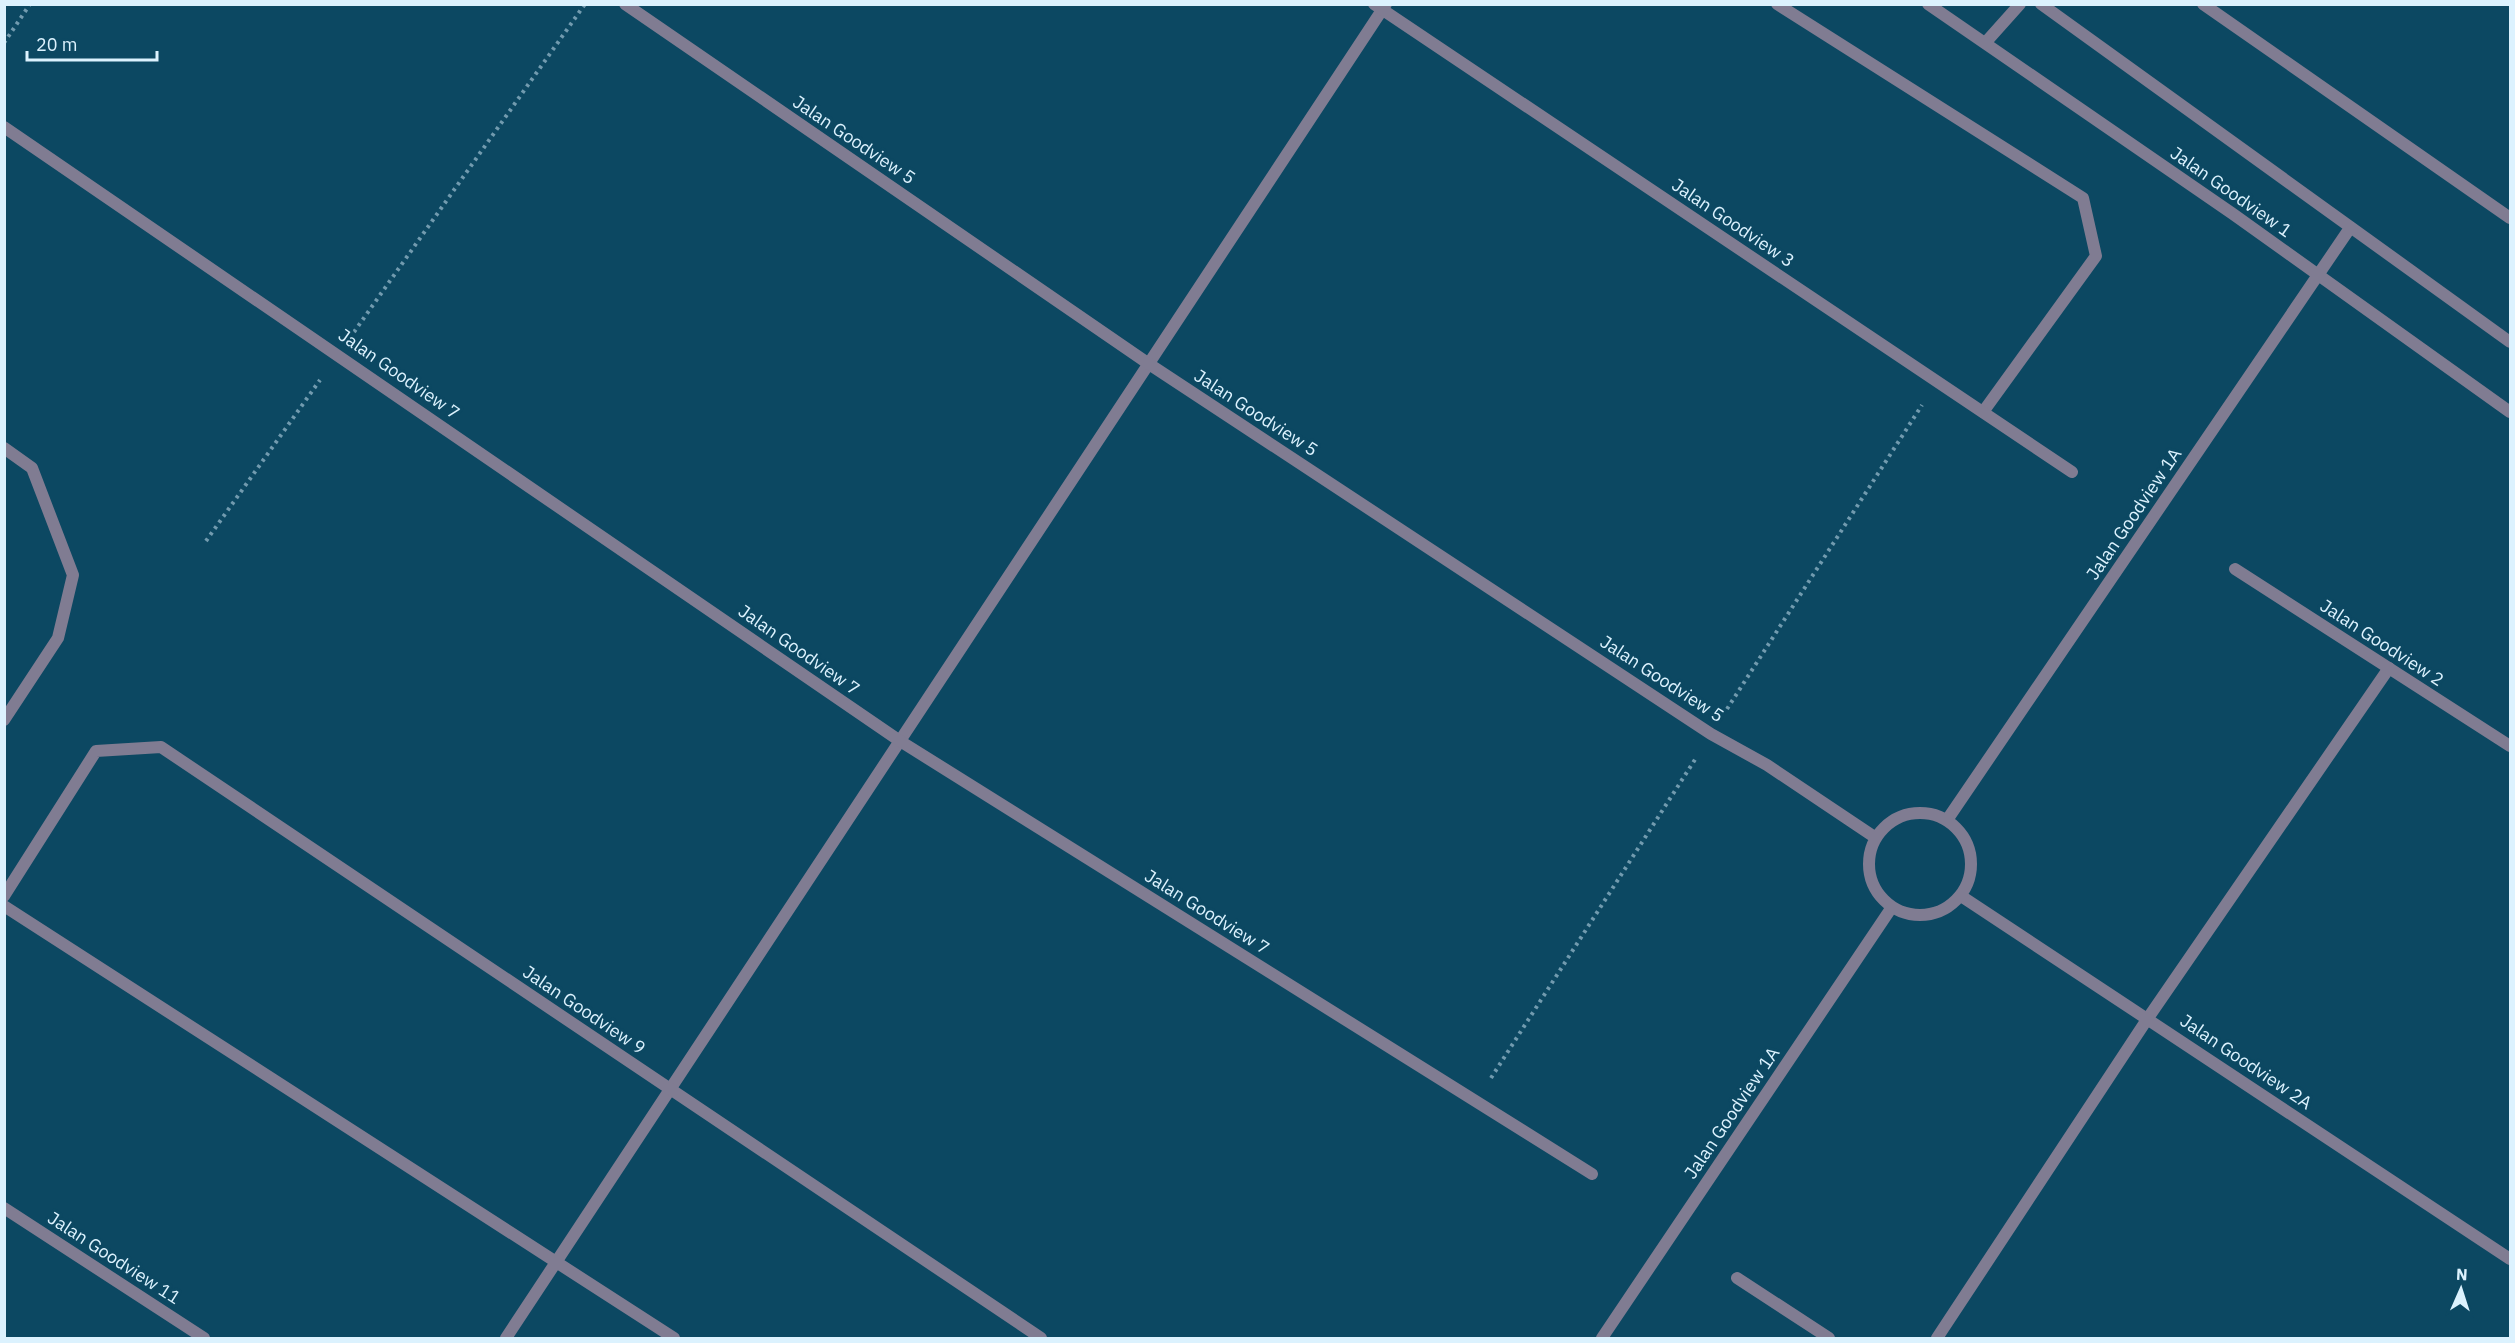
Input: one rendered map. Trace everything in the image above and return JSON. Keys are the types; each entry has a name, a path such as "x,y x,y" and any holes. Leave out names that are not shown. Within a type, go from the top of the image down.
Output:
{"street":[{"name":"Jalan Goodview 5","path":"625,4 1149,364 1692,721 1767,765 1876,838"},
{"path":"1778,4 2083,198 2096,256 1983,412"},
{"name":"Jalan Goodview 1","path":"1929,4 2233,214 2511,412"},
{"path":"1986,42 2020,4"},
{"path":"2041,4 2511,342"},
{"path":"2203,4 2511,218"},
{"path":"506,1338 1149,364 1381,6"},
{"name":"Jalan Goodview 3","path":"1381,6 2072,472"},
{"name":"Jalan Goodview 7","path":"4,127 900,741 1592,1174"},
{"name":"Jalan Goodview 1A","path":"1947,820 2350,228"},
{"path":"4,448 32,468 73,575 58,638 4,720"},
{"name":"Jalan Goodview 2","path":"2235,569 2511,746"},
{"path":"1936,1338 2148,1018 2389,668"},
{"name":"Jalan Goodview 9","path":"4,896 96,751 161,747 1041,1338"},
{"path":"1916,813 1932,814 1947,820 1960,832 1969,846 1972,864 1969,881 1961,896 1950,906 1936,913 1922,916 1906,914 1892,907 1880,897 1870,876 1870,853 1876,838 1886,825 1900,817 1916,813"},
{"name":"Jalan Goodview 2A","path":"1961,896 2511,1259"},
{"path":"4,906 674,1338"},
{"name":"Jalan Goodview 1A","path":"1602,1338 1892,907"},
{"name":"Jalan Goodview 11","path":"4,1208 204,1338"},
{"path":"1737,1278 1829,1338"}],"path":[{"path":"4,43 30,4"},
{"path":"206,541 585,4"}]}
